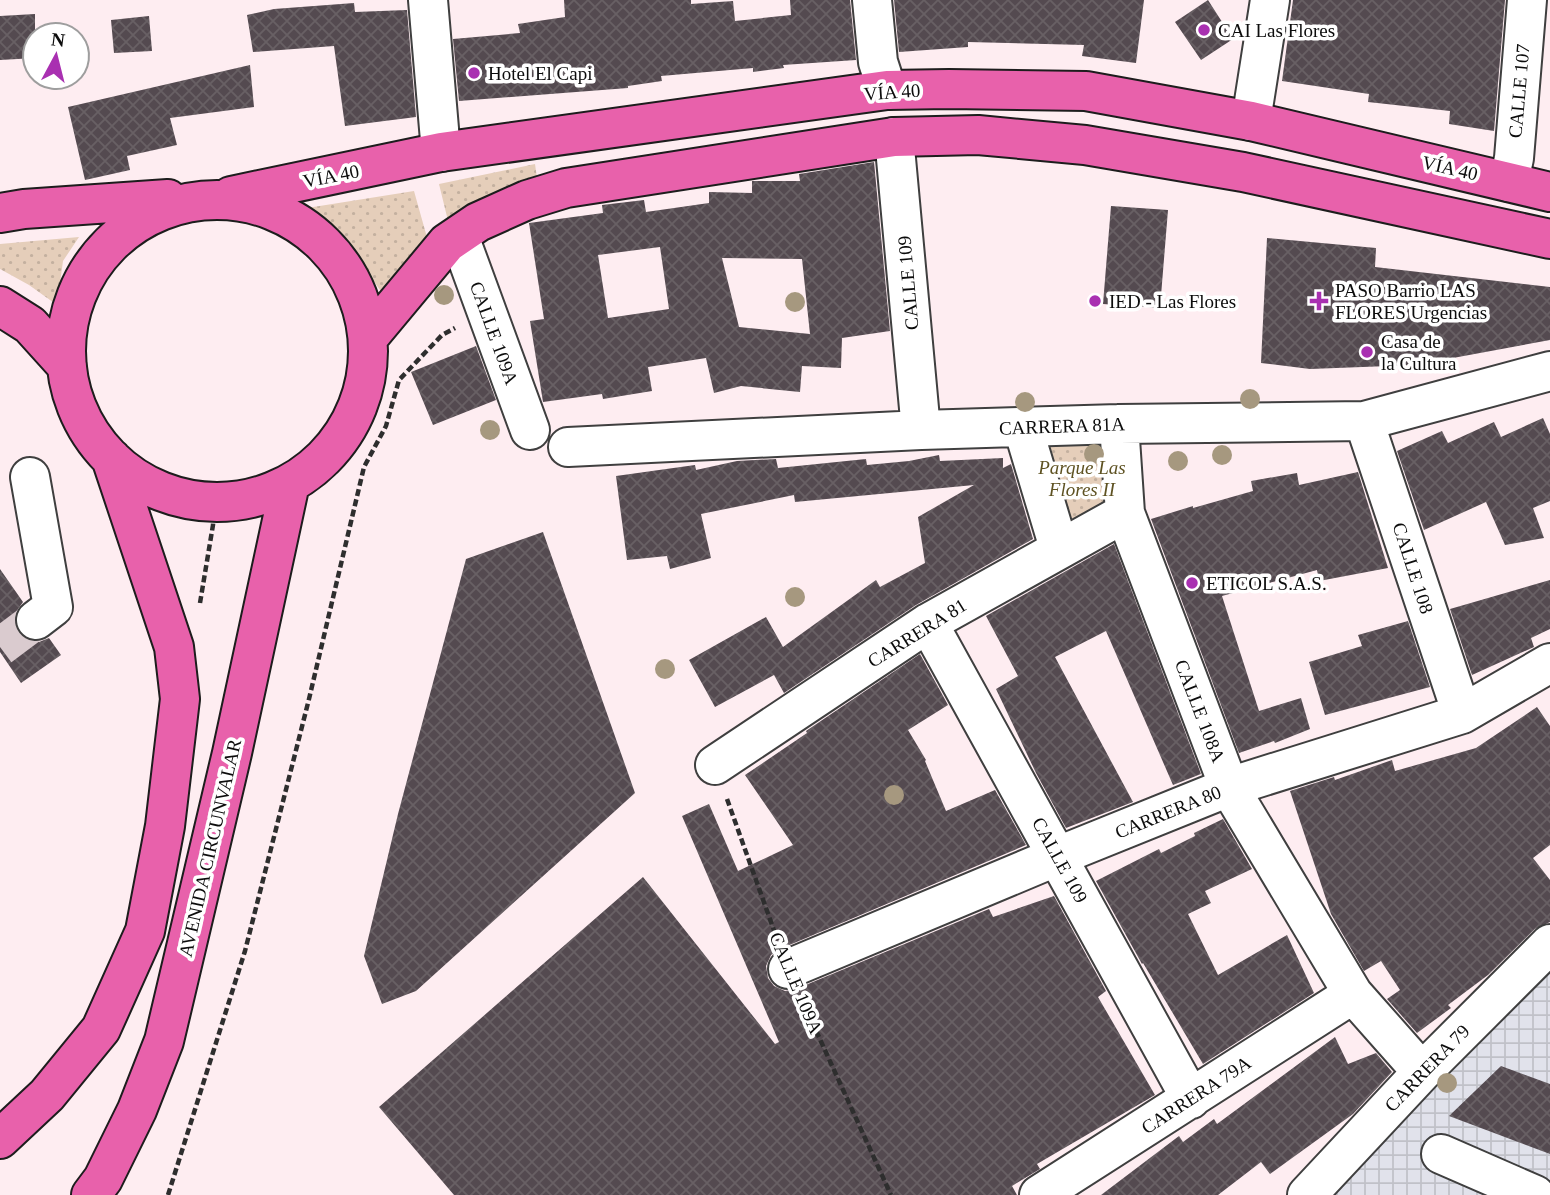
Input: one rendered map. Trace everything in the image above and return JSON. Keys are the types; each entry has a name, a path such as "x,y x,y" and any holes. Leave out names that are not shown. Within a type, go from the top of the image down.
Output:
{"highway":[{"name":"VÍA 40","path":"220,196 441,152 887,90 949,89 1086,92 1251,121 1550,192"},
{"path":"372,333 447,243 478,222 527,200 566,188 894,136 978,135 1085,145 1243,172 1550,239"},
{"path":"0,213 23,209 220,196 309,228 357,296 372,333 371,370 358,406 341,438 319,465 289,488 253,501 214,504 176,497 141,482 111,458 89,431 74,401 67,366 67,330 75,296 94,261 126,228 165,206 220,196"},
{"path":"0,306 30,325 67,366"},
{"path":"0,1139 47,1095 101,1029 145,931 165,826 180,699 174,648 111,458"},
{"name":"AVENIDA CIRCUNVALAR","path":"92,1195 103,1179 137,1110 164,1041 232,753 289,488"}],"street":[{"path":"428,0 441,152"},
{"path":"872,0 878,62 887,90"},
{"path":"1251,121 1270,0"},
{"name":"CALLE 107","path":"1509,182 1514,158 1527,0"},
{"name":"CALLE 109","path":"894,136 921,430"},
{"name":"CALLE 109A","path":"458,236 530,430"},
{"name":"CARRERA 81A","path":"568,447 921,430 1364,421 1550,371"},
{"name":"CALLE 108","path":"1364,421 1462,715"},
{"name":"CALLE 108A","path":"1119,424 1125,513 1229,787 1353,994 1422,1072"},
{"path":"1023,428 1059,548"},
{"path":"30,477 53,607 36,620"},
{"name":"CARRERA 81","path":"715,765 928,623 1125,513"},
{"name":"CALLE 109","path":"928,623 1191,1099"},
{"name":"CARRERA 80","path":"788,969 1229,787 1462,715 1550,663"},
{"name":"CARRERA 79","path":"1307,1195 1422,1072 1550,944"},
{"name":"CARRERA 79A","path":"1039,1195 1353,994"},
{"path":"1441,1154 1535,1195"}],"path":[{"path":"168,1195 245,951 309,699 363,467 386,426 399,380 442,335 486,311"},
{"path":"200,604 214,525 214,504"},
{"name":"CALLE 109A","path":"715,765 788,969 891,1195"}],"shaded area":[{"path":"1550,969 1550,1195 1330,1195 1396,1126"}],"green space":[{"path":"535,164 538,185 450,229 439,184"},
{"path":"414,191 428,241 383,294 337,231 307,208"},
{"path":"79,237 63,261 57,305 0,269 0,244"},
{"name":"Parque Las Flores II","path":"1111,441 1122,502 1057,524 1034,446"}],"building":[{"path":"564,0 691,0 691,4 733,1 735,21 791,15 790,0 850,0 856,60 783,65 784,68 753,72 753,68 661,76 662,81 628,88 459,101 453,39 520,33 518,24 565,17"},
{"path":"894,0 1144,0 1136,63 1082,56 1084,45 968,42 968,47 899,52"},
{"name":"CAI Las Flores","path":"1208,0 1233,39 1201,60 1175,22"},
{"path":"1293,0 1505,0 1494,131 1449,124 1450,111 1368,102 1369,94 1282,81"},
{"path":"354,3 355,12 407,10 416,117 345,126 334,46 253,52 247,15 274,9"},
{"path":"35,14 35,21 21,21 21,59 0,60 0,16"},
{"path":"149,16 152,51 114,53 111,20"},
{"path":"250,65 254,107 170,118 177,145 127,156 130,170 85,180 68,107"},
{"path":"874,162 890,331 842,338 841,368 802,366 800,392 741,386 714,393 706,358 648,367 652,391 603,399 602,394 543,402 530,321 544,319 529,223 603,213 602,205 644,200 646,212 709,203 709,192 752,193 752,181 800,181 799,174","holes":["660,247 669,309 608,318 598,255","722,258 802,259 810,334 739,327"]},
{"path":"1111,206 1168,210 1160,308 1103,304"},
{"path":"1267,238 1376,248 1375,267 1550,287 1550,340 1415,365 1310,369 1261,363"},
{"path":"476,346 496,400 433,425 411,372"},
{"path":"1543,418 1550,434 1550,501 1533,508 1544,538 1505,545 1486,502 1424,530 1397,451 1442,431 1448,443 1494,422 1501,437"},
{"path":"939,455 940,461 1003,458 1003,468 1011,464 1033,539 916,605 784,693 774,675 715,707 689,660 766,617 783,647 876,580 880,587 925,563 918,517 974,485 795,502 794,495 701,514 711,558 670,569 667,556 627,560 616,476 695,465 696,470 737,461 776,459 778,468 866,459 867,465"},
{"path":"1358,472 1388,568 1319,581 1317,570 1222,596 1259,711 1301,698 1310,729 1239,753 1151,519 1253,491 1251,481 1297,473 1299,485"},
{"path":"543,532 635,793 416,991 382,1004 364,956 398,814 466,559"},
{"path":"1114,544 1201,774 1173,785 1106,631 1055,657 1133,802 1066,828 996,689 1018,676 986,616"},
{"path":"0,569 23,602 16,612 14,623 18,633 28,640 39,642 49,638 61,655 21,683 0,652"},
{"path":"1550,580 1550,629 1531,638 1534,647 1472,675 1450,609"},
{"path":"1408,621 1430,687 1325,715 1309,662 1362,646 1358,635"},
{"path":"920,654 948,705 908,730 926,760 946,811 995,790 1026,845 780,949 771,955 766,966 768,978 774,986 785,991 796,989 989,909 993,917 1054,896 1106,991 1098,997 1155,1095 1037,1164 1040,1169 1012,1186 1017,1195 454,1195 379,1107 643,877 775,1044 779,1042 682,816 709,804 738,871 793,845 745,775"},
{"path":"1537,707 1550,726 1550,845 1533,858 1550,880 1550,922 1535,929 1488,975 1448,1005 1451,1008 1417,1033 1387,999 1400,990 1381,961 1364,971 1331,914 1290,791 1334,777 1335,780 1392,760 1395,771 1476,748"},
{"path":"1223,819 1252,869 1205,891 1211,903 1188,914 1218,975 1287,935 1314,993 1203,1064 1142,964 1096,881 1159,849 1161,853"},
{"path":"1335,1037 1348,1064 1376,1053 1392,1072 1353,1114 1270,1174 1261,1162 1218,1195 1101,1195 1179,1136 1183,1142 1214,1119 1217,1124"},
{"path":"1501,1066 1550,1084 1550,1154 1449,1116"}],"tunnel":[{"path":"0,647 36,620"}],"place":[{"name":"CAI Las Flores","path":"1204,30"},
{"name":"Hotel El Capi","path":"474,73"},
{"name":"IED - Las Flores","path":"1095,301"},
{"name":"PASO Barrio LAS FLORES Urgencias","path":"1319,301"},
{"name":"Casa de la Cultura","path":"1367,352"},
{"name":"ETICOL S.A.S.","path":"1192,583"}]}
